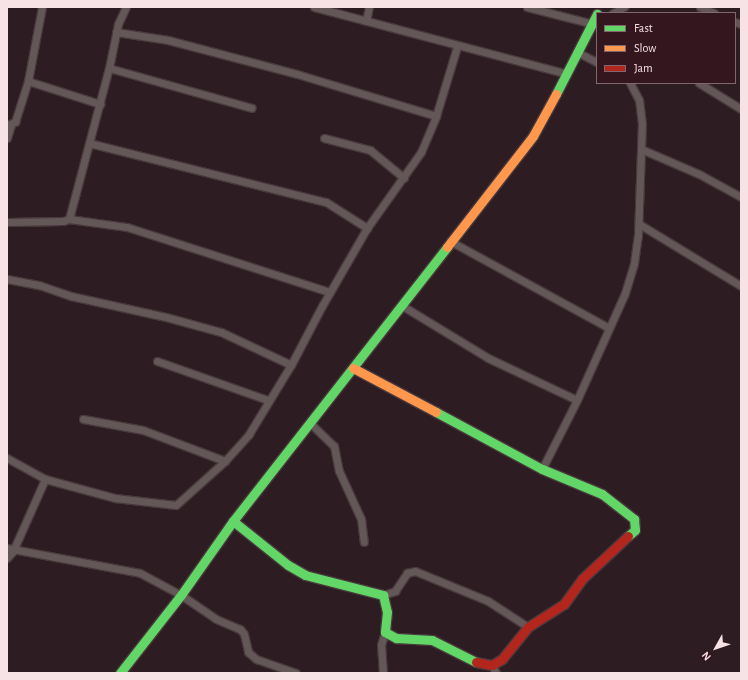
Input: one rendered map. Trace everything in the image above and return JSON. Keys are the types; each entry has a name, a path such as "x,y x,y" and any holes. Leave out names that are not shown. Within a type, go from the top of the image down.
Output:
{"street":[{"path":"7,138 9,125 15,122 28,81 42,7"},
{"path":"69,219 100,104 116,32 126,7"},
{"path":"314,7 567,74"},
{"path":"366,21 370,7"},
{"path":"123,672 182,595 233,521 532,136 595,23 527,7"},
{"path":"615,12 624,7"},
{"path":"700,7 712,12"},
{"path":"116,32 168,40 297,74 436,116"},
{"path":"7,458 45,479 115,498 176,505 225,461 249,434 268,400 291,364 367,228 404,178 421,152 436,116 458,46"},
{"path":"579,53 596,62"},
{"path":"109,68 252,108"},
{"path":"28,81 100,104"},
{"path":"542,469 577,400 625,293 634,263 639,224 641,109 630,84"},
{"path":"701,84 741,109"},
{"path":"324,138 370,150 404,178"},
{"path":"89,143 320,201 367,228"},
{"path":"641,149 699,174 741,196"},
{"path":"7,222 63,222 69,219 127,227 330,292"},
{"path":"639,224 741,286"},
{"path":"450,241 609,328"},
{"path":"7,279 40,285 70,296 166,317 221,332 291,364"},
{"path":"401,305 488,358 577,400"},
{"path":"157,361 268,400"},
{"path":"353,368 542,469 602,494 634,519 636,524 635,530 616,545 582,580 564,604 528,627 494,669 432,640 396,638 385,632"},
{"path":"83,419 143,430 225,461"},
{"path":"310,423 334,446 339,470 361,519 364,542"},
{"path":"7,558 45,479"},
{"path":"233,521 288,565 305,575 383,595 395,591 407,573 414,571 470,592 528,627"},
{"path":"10,549 140,573 182,595 216,619 240,629 244,634 248,652 256,658 296,673"},
{"path":"383,595 386,612 385,632 381,645 383,673"}],"traffic: fast":[{"path":"556,94 596,16"},
{"path":"120,673 181,595 233,521 447,247"},
{"path":"436,412 542,469 602,494 634,519 635,530 628,536"},
{"path":"233,521 288,565 305,575 383,595 387,612 385,632 396,638 432,640 476,662"}],"traffic: slow":[{"path":"447,247 533,136 556,94"},
{"path":"353,368 436,412"}],"traffic: jam":[{"path":"476,662 492,665 502,659 528,627 564,604 582,579 628,536"}]}
